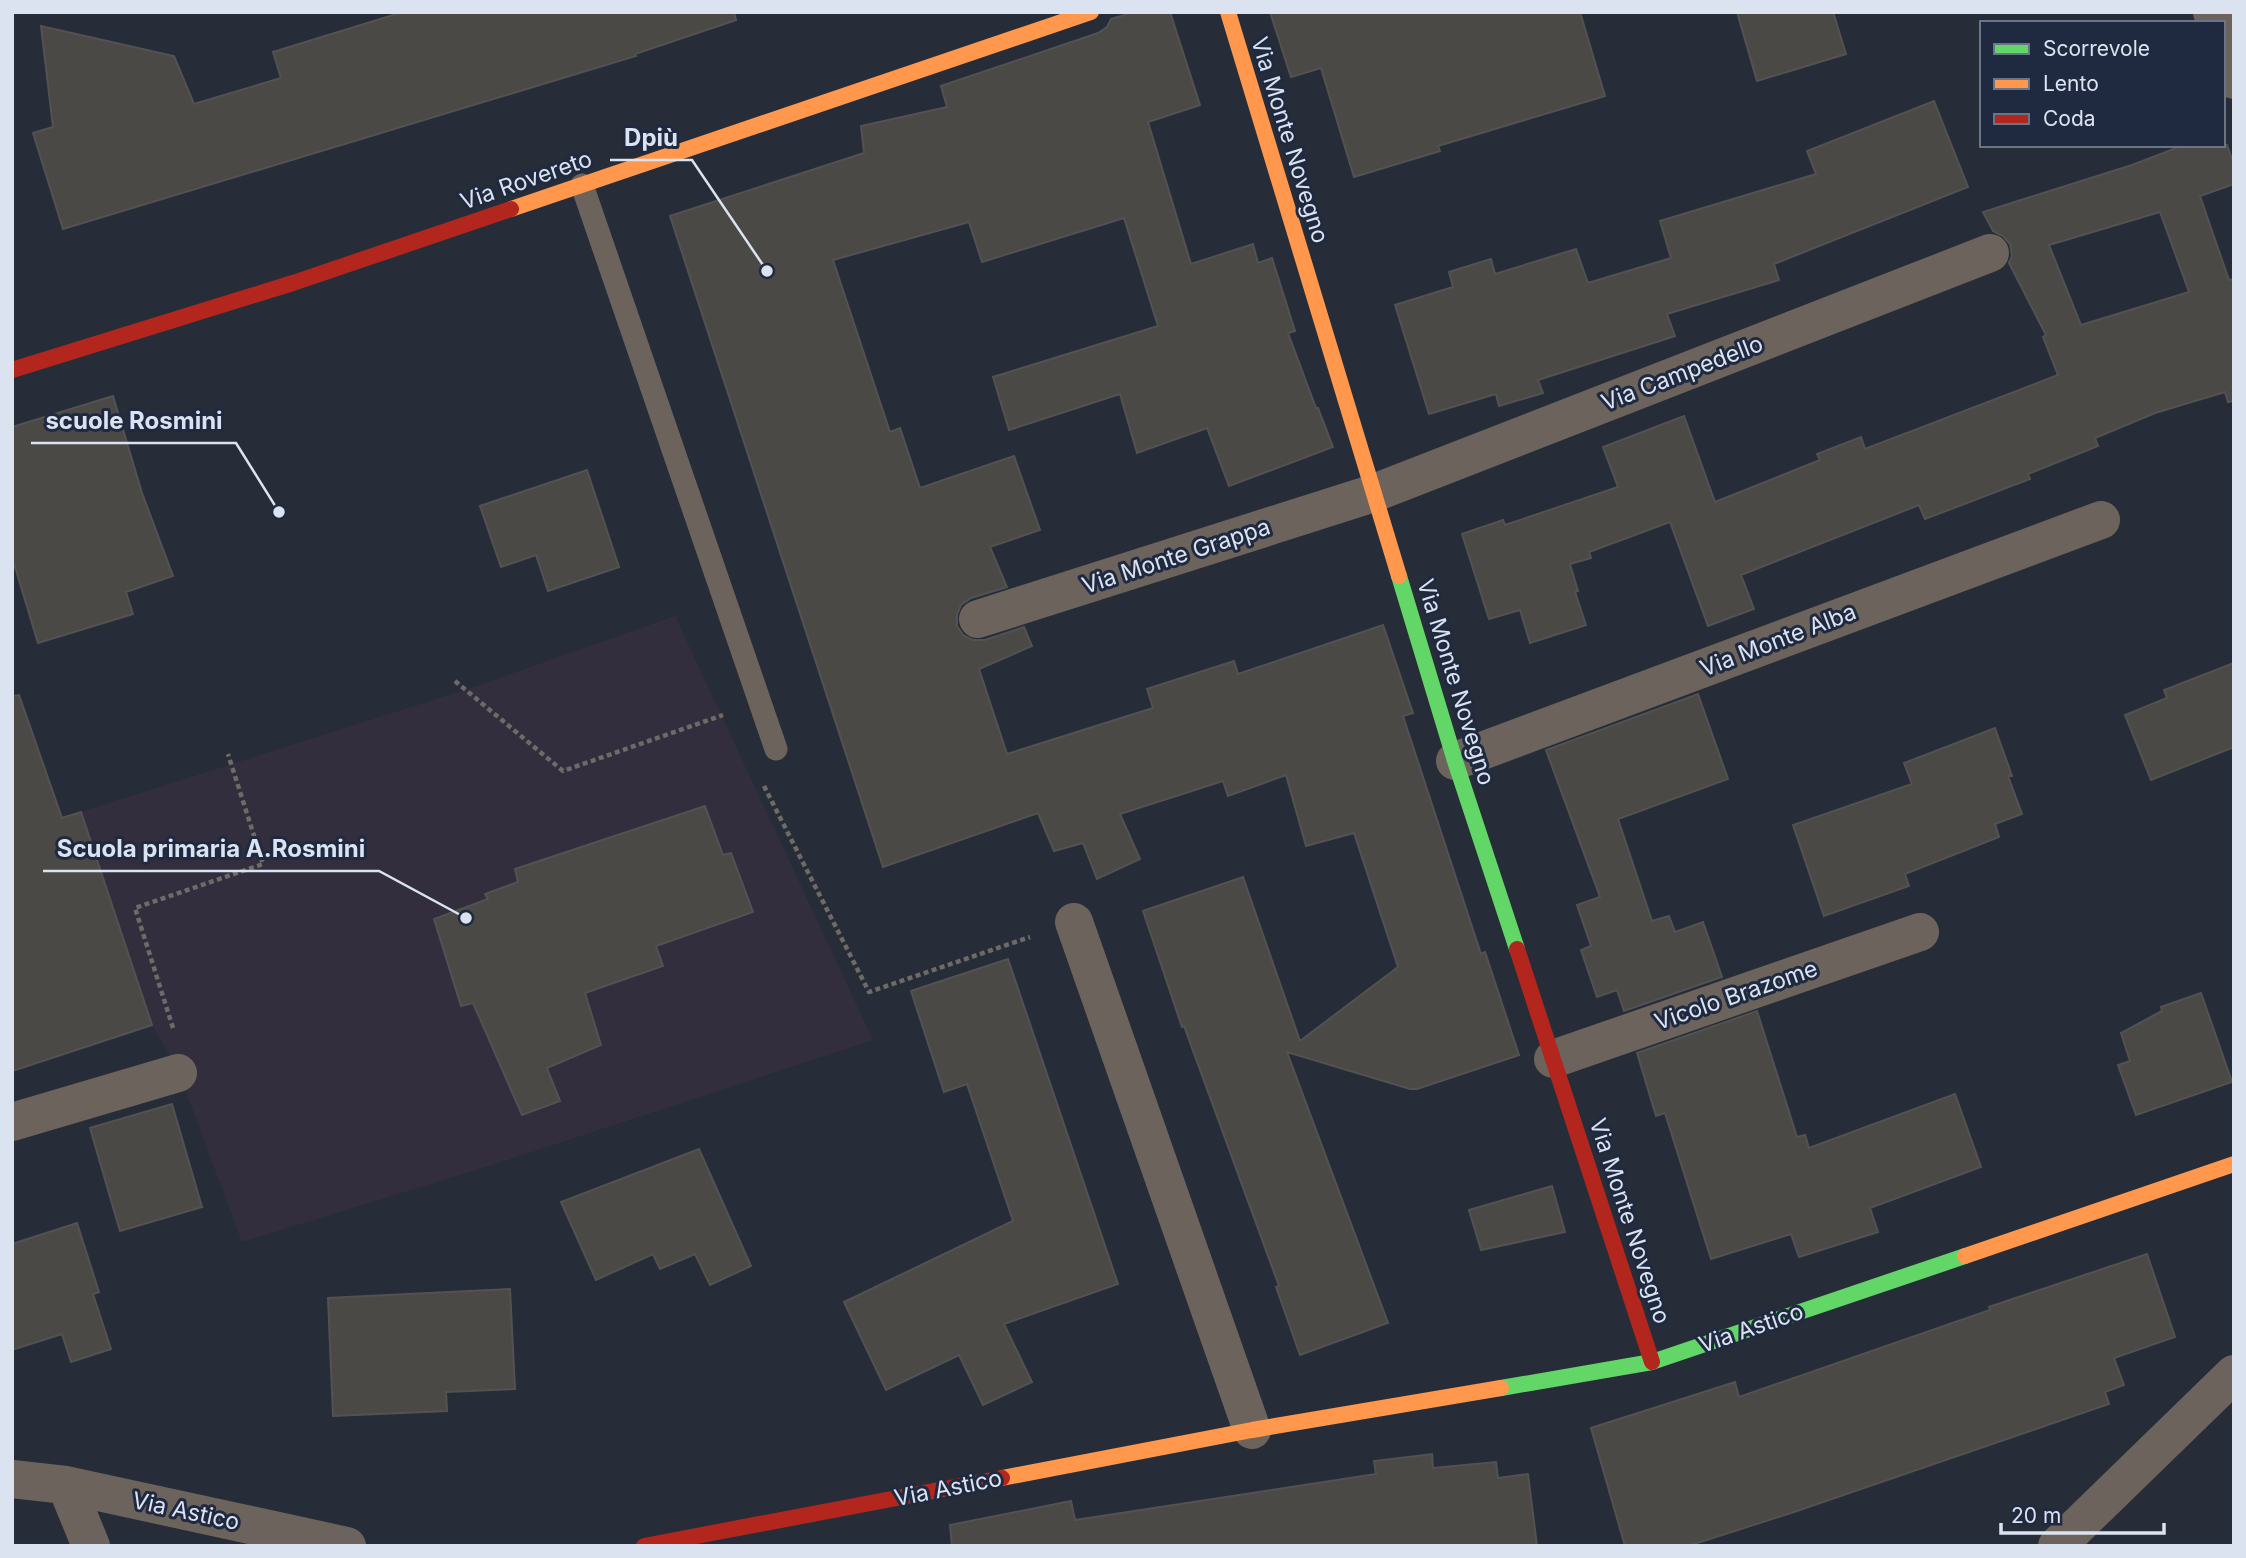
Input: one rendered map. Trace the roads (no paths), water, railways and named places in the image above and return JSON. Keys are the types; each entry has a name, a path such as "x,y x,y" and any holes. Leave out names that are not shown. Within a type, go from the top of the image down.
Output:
{"street":[{"name":"Via Rovereto","path":"12,370 293,284 1091,12"},
{"name":"Via Monte Novegno","path":"1228,12 1455,761 1652,1362"},
{"path":"2225,54 2234,80"},
{"name":"Via Campedello","path":"1374,493 1990,253"},
{"name":"Via Monte Grappa","path":"978,619 1374,493"},
{"name":"Via Monte Alba","path":"1455,761 2101,520"},
{"path":"1074,922 1252,1430"},
{"name":"Vicolo Brazome","path":"1553,1059 1920,932"},
{"path":"12,1122 178,1073"},
{"name":"Via Astico","path":"644,1546 1252,1430 1652,1362 2234,1164"},
{"path":"2057,1546 2234,1374"},
{"name":"Via Astico","path":"12,1479 66,1485 346,1546"},
{"path":"66,1485 92,1546"}],"lane":[{"path":"582,185 776,749"}],"place":[{"name":"Dpiù","path":"767,271"},
{"name":"scuole Rosmini","path":"279,512"},
{"name":"Scuola primaria A.Rosmini","path":"466,918"}]}
